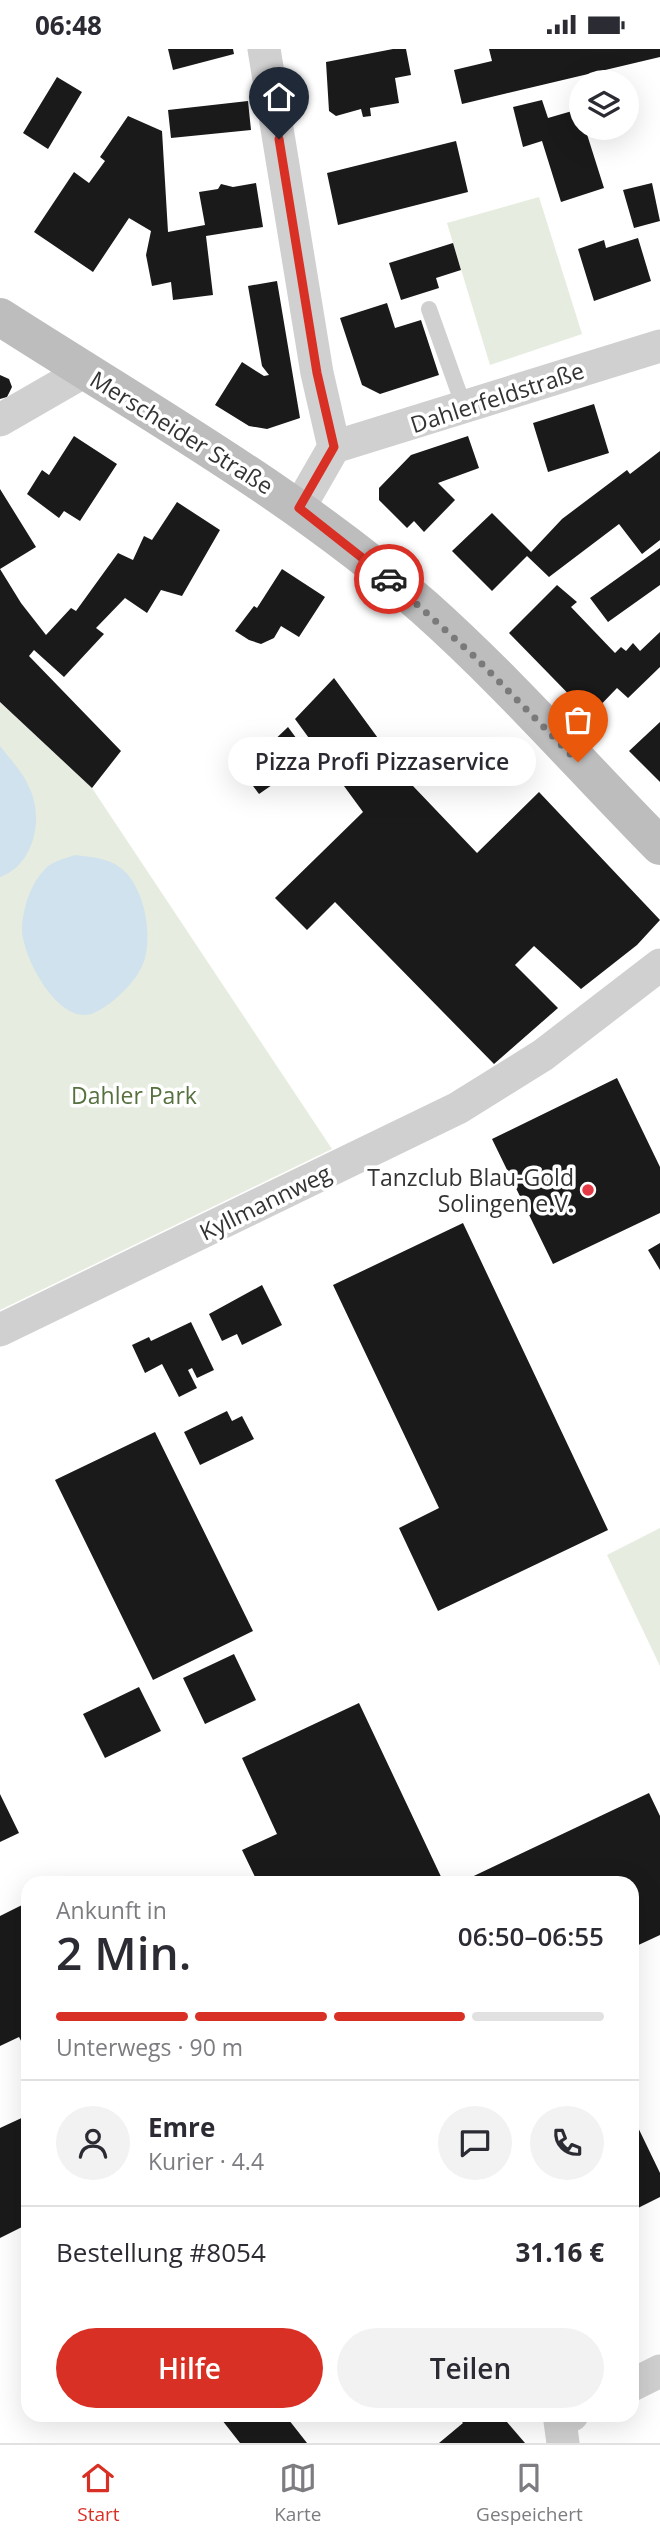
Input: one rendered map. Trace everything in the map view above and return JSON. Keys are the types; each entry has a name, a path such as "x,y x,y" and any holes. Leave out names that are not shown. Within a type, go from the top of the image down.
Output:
{"main road":[{"name":"Merscheider Straße","path":"0,317 240,467 299,508 425,608 660,846"}],"street":[{"path":"264,49 317,373 334,447 299,508"},
{"name":"Dahlerfeldstraße","path":"334,447 660,346"},
{"path":"0,420 85,371"},
{"name":"Kyllmannweg","path":"0,1330 458,1108 543,1055 660,965"},
{"path":"639,2382 660,2371"},
{"path":"560,2422 563,2443"}],"lane":[{"path":"429,309 464,407"}],"green space":[{"path":"539,197 582,334 490,365 447,223"},
{"name":"Dahler Park","path":"0,702 92,788 332,1149 0,1310"},
{"path":"660,1528 660,1666 607,1555"}],"water":[{"path":"0,746 26,781 36,812 36,825 29,851 12,871 0,877"},
{"path":"75,855 105,860 121,868 141,897 147,922 145,958 137,975 116,999 91,1014 78,1014 54,998 34,968 23,938 24,910 36,880 49,866"}],"building":[{"path":"168,49 233,49 234,54 173,70"},
{"path":"406,49 411,75 395,78 399,103 370,108 371,116 363,117 361,109 336,116 329,111 326,62"},
{"path":"489,49 660,49 660,57 605,70 569,70 569,79 462,104 454,70 492,61"},
{"path":"57,77 82,92 48,149 23,133"},
{"path":"542,100 548,118 569,112 569,140 589,140 604,188 561,202 542,141 523,147 513,107"},
{"path":"248,101 251,130 171,138 168,110"},
{"path":"128,116 162,131 168,232 205,225 199,192 218,189 221,184 233,187 256,183 263,227 206,236 213,295 173,300 171,282 152,286 146,255 151,231 129,218 93,272 34,232 74,172 89,183 105,161 100,157"},
{"path":"456,141 468,192 338,225 327,173"},
{"path":"652,183 660,221 634,228 623,190"},
{"path":"638,238 651,281 594,301 578,249 604,240 606,248"},
{"path":"453,243 461,270 436,278 439,288 401,300 389,263"},
{"path":"277,281 300,418 267,429 249,426 215,405 242,362 264,376 269,375 262,366 248,286"},
{"path":"387,303 395,328 421,320 439,375 380,394 362,385 340,318"},
{"path":"0,375 9,379 12,387 7,397 0,399"},
{"path":"594,404 609,453 548,472 533,423"},
{"path":"74,436 117,464 80,521 64,511 59,518 27,494 42,470 49,475"},
{"path":"468,436 479,468 438,483 455,500 424,532 414,521 407,528 379,500 379,488 411,455"},
{"path":"660,451 660,540 642,554 619,524 549,577 527,556 492,591 452,551 492,513 531,552 562,519 627,470 630,474"},
{"path":"0,489 36,547 0,569"},
{"path":"177,502 220,530 182,596 161,590 147,613 125,598 96,628 104,634 64,677 34,650 29,656 121,751 92,788 0,702 0,569 21,603 46,635 71,608 76,611 118,553 133,560 144,536 152,540"},
{"path":"660,548 660,585 608,622 590,598"},
{"path":"282,569 325,597 299,637 281,626 274,638 261,644 249,640 235,631 254,606 257,608"},
{"path":"557,585 577,602 571,607 615,653 621,647 626,651 633,643 640,651 660,632 660,667 628,698 617,688 590,716 509,633"},
{"path":"334,678 413,786 477,853 539,792 660,920 637,945 581,989 534,946 515,965 558,1008 494,1064 335,902 307,930 275,898 363,812 295,719"},
{"path":"660,722 660,782 629,751"},
{"path":"288,727 311,758 259,794 242,771"},
{"name":"Tanzclub Blau-Gold Solingen e.V.","path":"617,1078 660,1167 660,1213 553,1264 492,1139"},
{"path":"463,1223 608,1530 438,1611 399,1528 439,1508 333,1285"},
{"path":"660,1243 660,1270 648,1250"},
{"path":"262,1285 282,1325 242,1345 237,1334 222,1341 209,1314"},
{"path":"191,1322 214,1370 197,1378 192,1368 188,1370 197,1388 179,1397 162,1364 145,1373 132,1345 149,1337 151,1341"},
{"path":"227,1411 232,1421 242,1416 254,1439 200,1465 184,1432"},
{"path":"155,1432 253,1631 153,1680 55,1480"},
{"path":"234,1654 256,1700 205,1724 183,1678"},
{"path":"139,1687 161,1731 105,1758 83,1714"},
{"path":"359,1703 441,1876 255,1876 242,1850 277,1834 242,1758"},
{"path":"649,1793 660,1816 660,1935 639,1945 639,1876 474,1876"},
{"path":"0,1794 19,1833 0,1842"},
{"path":"21,1906 21,2041 19,2037 0,2046 0,1916"},
{"path":"21,2118 21,2228 0,2238 0,2128"},
{"path":"639,2130 660,2173 660,2197 639,2208"},
{"path":"224,2422 290,2422 307,2443 240,2443"},
{"path":"507,2422 525,2443 439,2443 463,2423"}],"way so far":[{"path":"389,579 425,608 578,762"}],"place":[{"name":"Pizza Profi Pizzaservice","path":"578,762"},
{"name":"Tanzclub Blau-Gold Solingen e.V.","path":"588,1190"}],"route":[{"path":"279,139 317,373 334,447 299,508 389,579"}]}
